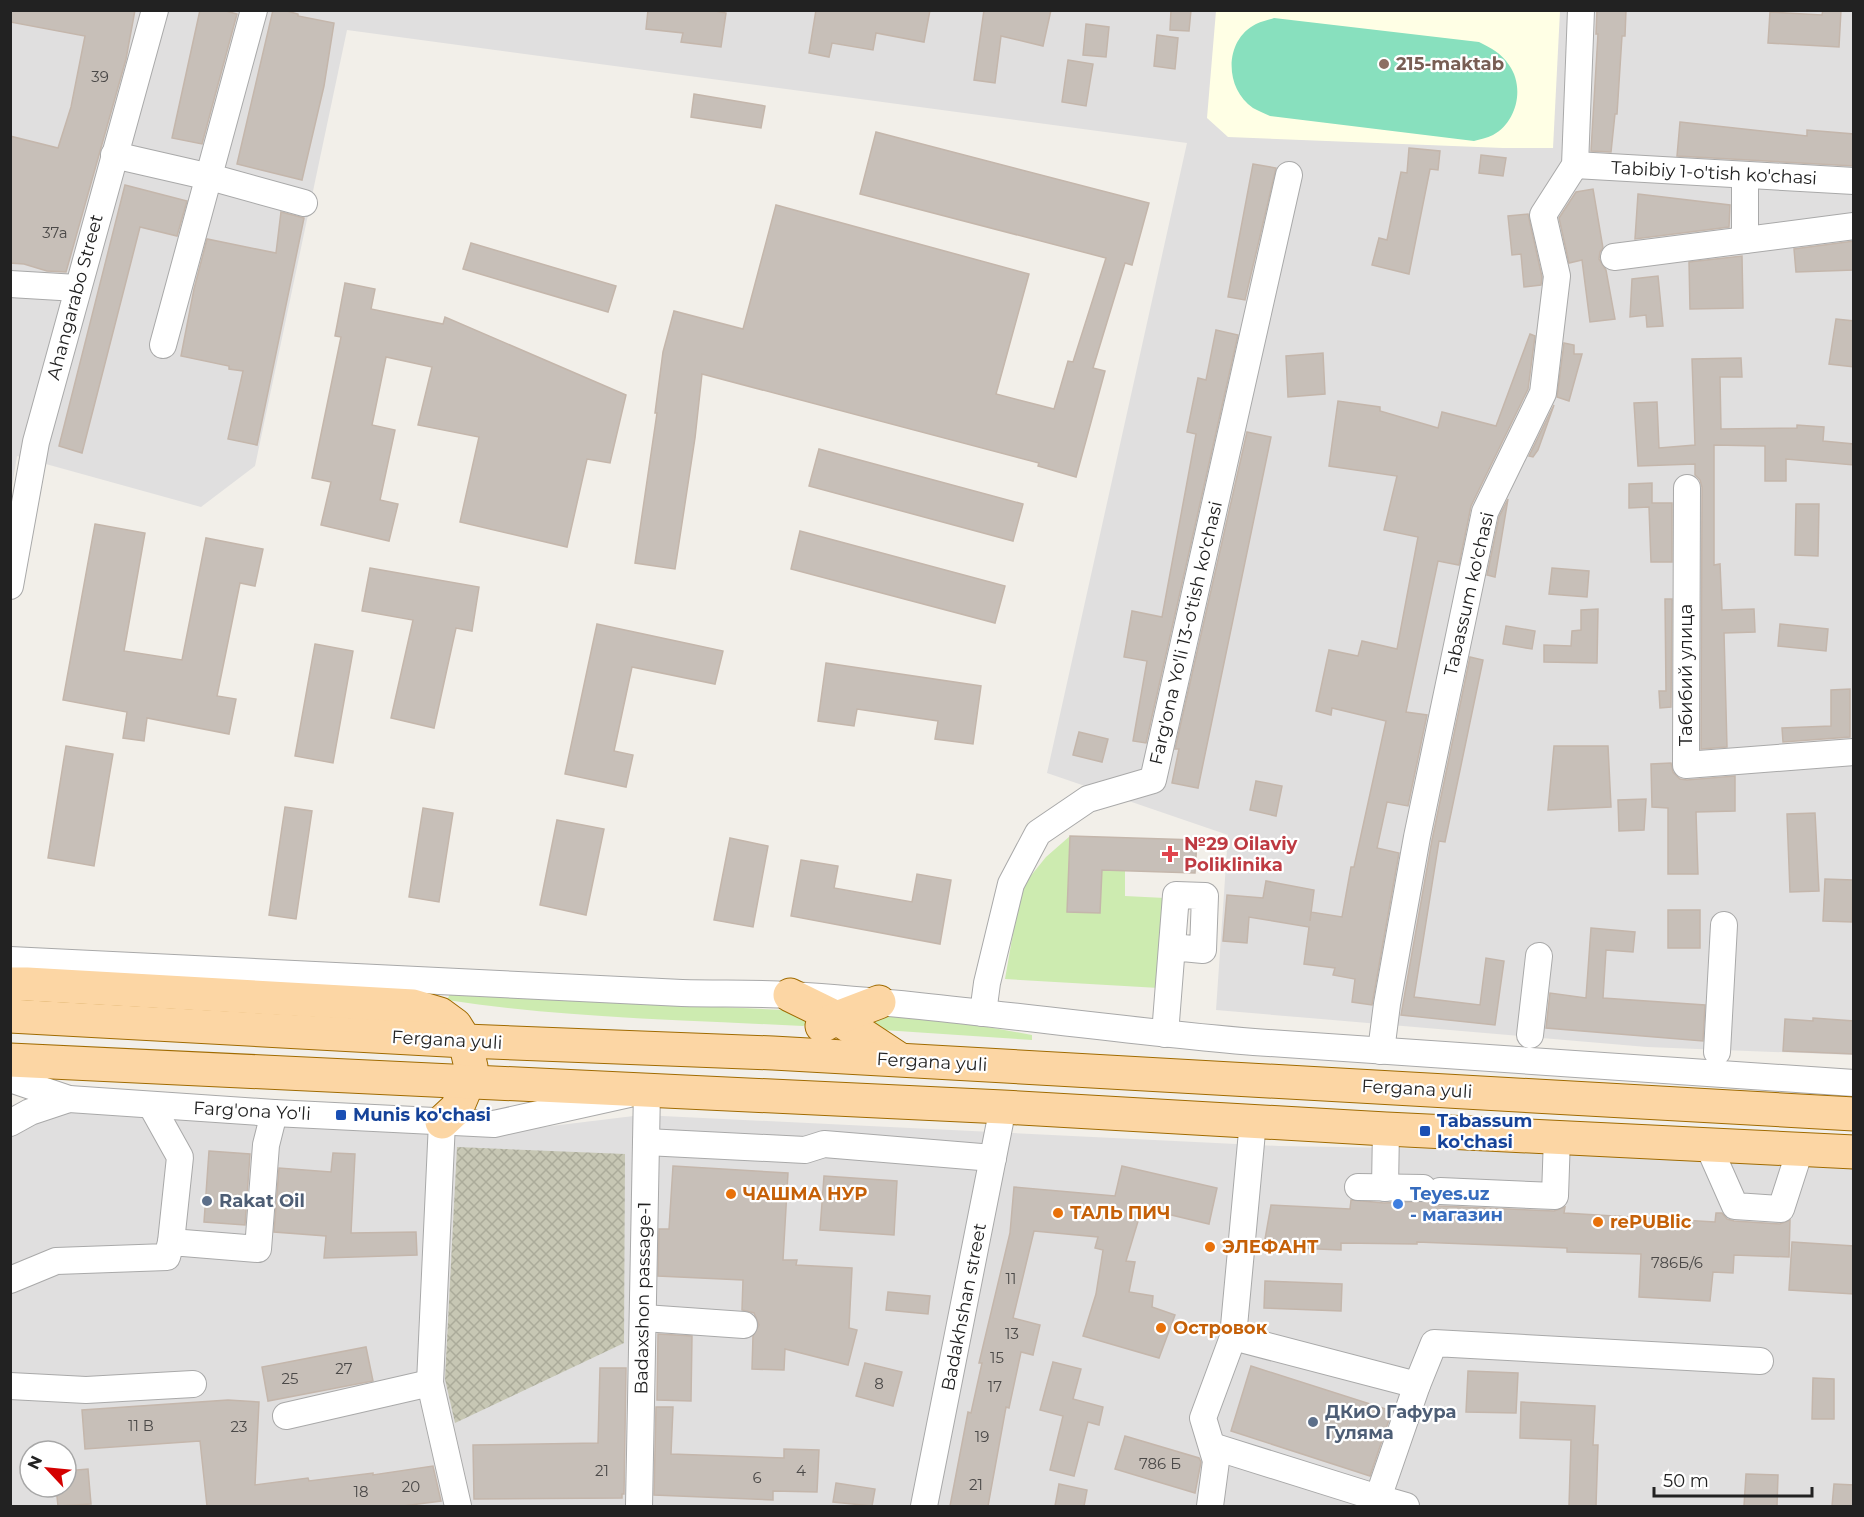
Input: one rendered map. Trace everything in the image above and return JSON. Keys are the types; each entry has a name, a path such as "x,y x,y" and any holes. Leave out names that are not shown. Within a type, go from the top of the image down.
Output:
{"main road":[{"path":"10,984 413,1006 440,1014 455,1025 465,1041 471,1066 468,1082 457,1108 442,1122"},
{"path":"790,995 837,1018 900,1060"},
{"path":"772,1053 837,1018 879,1002"},
{"name":"Fergana yuli","path":"10,1016 465,1041 772,1053 1854,1114"},
{"path":"10,1060 1003,1107 1854,1152"}],"street":[{"name":"Ahangarabo Street","path":"10,586 13,558 36,442 155,10"},
{"path":"163,345 254,10"},
{"path":"1575,165 1581,10"},
{"path":"114,155 210,177 304,204"},
{"name":"Tabibiy 1-o'tish ko'chasi","path":"1575,165 1854,181"},
{"name":"Tabassum ko'chasi","path":"1381,1051 1387,1004 1418,837 1485,512 1543,393 1557,276 1543,215 1575,165"},
{"name":"Farg'ona Yo'li 13-o'tish ko'chasi","path":"983,1013 987,983 1011,884 1038,833 1088,798 1153,780 1289,175"},
{"path":"1745,175 1745,240"},
{"path":"1614,257 1854,226"},
{"path":"10,284 77,288"},
{"name":"Табибий улица","path":"1687,488 1686,765 1854,752"},
{"path":"1717,1052 1724,925"},
{"path":"1165,1034 1172,947"},
{"path":"1530,1035 1539,956"},
{"path":"10,960 682,993 790,995 879,1002 1165,1034 1854,1083"},
{"path":"10,1079 69,1099"},
{"name":"Farg'ona Yo'li","path":"69,1099 274,1113 494,1124 647,1090"},
{"name":"Badaxshon passage-1","path":"639,1506 647,1090"},
{"path":"10,1123 30,1112 69,1099"},
{"path":"10,1280 56,1261 167,1257 171,1242 180,1156 151,1105"},
{"name":"Badakhshan street","path":"924,1506 1003,1107"},
{"path":"171,1242 258,1249 266,1145 274,1113"},
{"path":"1210,1506 1216,1461 1203,1418 1233,1337 1253,1121"},
{"path":"442,1122 430,1383 458,1506"},
{"path":"1385,1188 1386,1129"},
{"path":"1358,1187 1555,1196 1557,1137"},
{"path":"646,1142 805,1150 824,1144 993,1158"},
{"path":"1708,1145 1735,1206 1780,1209 1800,1150"},
{"path":"644,1318 744,1325"},
{"path":"1233,1337 1417,1385"},
{"path":"1378,1498 1434,1342 1760,1360"},
{"path":"286,1416 430,1383"},
{"path":"10,1386 86,1390 192,1384"},
{"path":"1212,1446 1406,1506"}],"shaded area":[{"path":"11,11 1853,11 1853,1055 1647,1047 1216,1010 1228,835 1047,773 1187,143 347,30 255,466 201,507 17,456 11,493"},
{"name":"215-maktab","path":"1216,11 1560,11 1553,148 1228,137 1207,118"},
{"path":"58,1109 494,1133 642,1115 1279,1146 1853,1156 1853,1506 11,1506 10,1123"},
{"path":"457,1147 625,1154 624,1343 455,1423 445,1379"}],"green space":[{"path":"1274,18 1479,42 1503,57 1514,74 1517,93 1513,113 1501,129 1491,136 1474,141 1270,116 1253,108 1243,99 1233,77 1232,64 1233,52 1245,31 1256,24"},
{"path":"1070,836 1067,912 1100,913 1102,870 1125,871 1125,896 1165,898 1159,988 1005,979 1021,888 1046,857"},
{"path":"450,994 803,1011 808,1024 803,1026 580,1015 447,1000"},
{"path":"869,1014 960,1022 1032,1035 1032,1040 868,1029"}],"building":[{"path":"10,10 135,10 126,59 66,272 47,271 24,264 10,263 10,136 58,148 71,107 85,36 10,22"},
{"path":"200,10 222,10 237,14 202,144 172,138"},
{"path":"273,10 283,10 298,14 298,16 334,23 324,86 302,180 237,164"},
{"path":"648,10 710,10 726,13 721,47 681,42 683,33 646,29"},
{"path":"816,10 930,10 924,42 876,33 873,50 832,43 829,57 809,53"},
{"path":"984,10 1051,10 1043,46 1001,36 995,83 974,80"},
{"path":"1171,10 1191,10 1189,31 1170,30"},
{"path":"1597,10 1626,10 1617,114 1615,114 1611,152 1591,151 1598,34 1596,34"},
{"path":"1823,10 1841,10 1839,47 1768,43 1770,12 1822,15"},
{"path":"1086,24 1109,27 1106,57 1083,55"},
{"path":"1157,35 1178,38 1175,69 1154,66"},
{"path":"1068,60 1093,64 1086,106 1062,102"},
{"path":"694,94 765,106 761,128 691,117"},
{"path":"1680,122 1807,136 1807,130 1854,134 1854,166 1677,156"},
{"path":"876,132 1149,203 1132,265 1125,263 1093,368 1105,371 1076,477 1038,466 1039,463 702,374 695,438 675,569 635,563 657,413 655,413 663,352 674,311 743,329 776,205 1029,274 996,394 1054,409 1068,361 1073,362 1106,258 860,194"},
{"path":"1409,148 1440,151 1438,170 1430,169 1409,274 1372,265 1379,238 1387,240 1401,172 1407,173"},
{"path":"1481,155 1506,158 1503,176 1479,173"},
{"path":"1253,164 1276,168 1245,300 1228,297"},
{"path":"125,185 187,201 177,236 140,227 82,453 59,446"},
{"path":"1593,189 1603,248 1599,259 1606,270 1615,319 1590,322 1582,260 1569,263 1559,218 1576,192"},
{"path":"1638,194 1730,205 1729,227 1635,239"},
{"path":"281,212 304,218 257,445 228,439 243,371 181,356 194,289 207,239 276,253"},
{"path":"1528,214 1542,277 1541,285 1524,287 1521,254 1512,255 1508,216"},
{"path":"1854,241 1854,270 1796,272 1794,249"},
{"path":"471,243 616,286 608,312 463,269"},
{"path":"1742,256 1743,308 1690,309 1689,262"},
{"path":"1658,276 1663,326 1647,327 1646,315 1630,317 1632,279"},
{"path":"345,283 375,289 371,309 443,324 445,317 626,395 610,463 587,459 567,547 460,522 479,437 418,425 432,367 386,357 372,425 395,430 380,500 398,504 389,541 321,525 331,482 312,478 341,337 335,336"},
{"path":"1836,319 1854,321 1854,367 1829,364"},
{"path":"1216,330 1238,335 1146,743 1133,741 1147,661 1124,657 1132,611 1162,617 1196,434 1187,432 1198,378 1206,380"},
{"path":"1530,334 1535,336 1528,389 1471,506 1459,565 1438,561 1406,712 1427,715 1408,806 1387,802 1377,848 1399,853 1372,1005 1352,1002 1355,979 1333,975 1335,968 1304,964 1309,927 1249,917 1247,943 1223,941 1227,895 1263,898 1266,881 1314,890 1311,912 1342,917 1351,867 1354,867 1386,721 1332,708 1331,715 1316,711 1329,650 1358,656 1362,641 1397,649 1418,537 1384,530 1397,476 1329,466 1338,401 1380,407 1380,411 1438,428 1442,412 1496,426"},
{"path":"1564,343 1574,345 1574,354 1582,354 1569,401 1557,397"},
{"path":"1323,353 1325,394 1288,397 1286,356"},
{"path":"1741,358 1742,377 1720,377 1721,429 1797,428 1797,425 1824,427 1823,441 1854,444 1854,465 1786,459 1786,481 1765,481 1765,446 1714,445 1714,565 1720,564 1722,610 1754,609 1755,632 1724,633 1727,747 1701,749 1702,487 1695,475 1695,464 1638,466 1634,403 1657,402 1659,448 1695,445 1692,359"},
{"path":"1554,405 1538,450 1533,457 1529,456"},
{"path":"1247,432 1271,437 1198,788 1172,783 1179,749 1175,749"},
{"path":"819,449 1023,504 1013,541 809,486"},
{"path":"1652,483 1652,503 1672,503 1672,562 1651,562 1649,507 1629,508 1629,484"},
{"path":"1508,499 1495,577 1487,575 1499,517"},
{"path":"1796,504 1819,504 1818,556 1795,555"},
{"path":"95,524 145,533 124,651 182,660 206,538 263,549 255,586 240,583 217,696 236,699 229,734 147,718 144,741 123,738 127,712 63,700"},
{"path":"800,531 1005,586 995,623 791,569"},
{"path":"370,568 479,587 472,631 456,628 434,728 391,718 413,620 362,611"},
{"path":"1552,568 1589,571 1587,597 1549,594"},
{"path":"1665,599 1672,599 1671,707 1660,708 1659,691 1666,691"},
{"path":"1598,609 1597,663 1544,662 1544,645 1571,646 1572,631 1581,630 1581,610"},
{"path":"597,624 723,651 715,684 632,667 614,751 633,755 626,787 565,774"},
{"path":"1780,624 1828,629 1826,651 1778,646"},
{"path":"1506,626 1535,631 1532,649 1503,644"},
{"path":"315,644 353,651 333,763 295,756"},
{"path":"1470,657 1483,660 1445,842 1439,841 1414,997 1480,1005 1486,958 1504,961 1495,1025 1401,1015 1432,840"},
{"path":"826,663 981,686 973,744 935,739 938,721 857,709 854,726 818,721"},
{"path":"1850,689 1850,737 1783,742 1782,728 1831,726 1831,690"},
{"path":"1079,732 1108,739 1102,762 1073,755"},
{"path":"66,746 113,754 94,866 48,858"},
{"path":"1554,746 1608,746 1611,807 1548,810"},
{"path":"1671,763 1673,772 1680,779 1735,776 1735,811 1696,812 1698,874 1668,874 1668,808 1652,807 1651,764"},
{"path":"1256,781 1282,786 1276,816 1250,810"},
{"path":"1646,799 1644,830 1619,831 1618,800"},
{"path":"285,807 312,811 296,919 269,915"},
{"path":"423,808 453,813 439,902 409,897"},
{"path":"1815,813 1819,891 1790,892 1787,814"},
{"path":"557,820 604,829 586,915 540,905"},
{"path":"1070,836 1197,840 1195,873 1102,870 1100,913 1067,912"},
{"path":"730,838 768,846 753,927 714,920"},
{"path":"801,860 838,866 834,888 912,902 917,874 951,880 940,944 791,916"},
{"path":"1825,879 1853,880 1852,922 1823,921"},
{"path":"1668,910 1700,910 1700,948 1668,948"},
{"path":"1591,928 1635,932 1633,952 1606,950 1603,998 1705,1005 1703,1041 1546,1028 1550,993 1586,998"},
{"path":"1813,1018 1854,1021 1854,1054 1783,1051 1785,1019 1813,1021"},
{"path":"209,1151 250,1154 245,1225 204,1222"},
{"path":"333,1153 355,1154 351,1233 416,1232 417,1255 324,1258 326,1236 274,1232 279,1168 331,1172"},
{"path":"673,1166 788,1173 783,1260 797,1260 796,1265 852,1268 849,1328 857,1330 848,1365 785,1349 784,1370 752,1369 753,1336 759,1325 754,1313 742,1310 743,1280 658,1276 659,1229 669,1229"},
{"path":"1122,1166 1217,1188 1209,1224 1142,1208 1126,1261 1135,1262 1129,1292 1153,1296 1152,1307 1175,1315 1159,1358 1083,1336 1096,1294 1103,1250 1095,1248 1098,1237 1034,1231 1013,1318 1040,1325 1033,1355 1021,1352 1009,1408 1006,1407 988,1506 950,1506 968,1412 971,1413 982,1363 979,1363 1010,1233 1014,1187 1115,1196"},
{"path":"824,1176 897,1181 894,1235 820,1230"},
{"path":"1351,1200 1384,1203 1430,1201 1439,1206 1554,1211 1565,1207 1564,1213 1715,1222 1716,1213 1722,1213 1727,1219 1734,1221 1780,1224 1790,1220 1789,1257 1734,1255 1733,1273 1713,1272 1710,1301 1639,1297 1641,1254 1567,1252 1567,1248 1417,1242 1417,1244 1341,1243 1341,1250 1270,1247 1265,1239 1271,1205 1350,1209"},
{"path":"1792,1242 1854,1246 1854,1294 1789,1290"},
{"path":"1265,1281 1342,1284 1341,1311 1264,1308"},
{"path":"888,1292 930,1296 928,1314 886,1310"},
{"path":"658,1334 692,1336 691,1401 657,1400"},
{"path":"366,1347 373,1381 268,1401 262,1367"},
{"path":"1053,1362 1081,1369 1073,1399 1103,1407 1099,1425 1088,1422 1074,1476 1050,1470 1063,1416 1040,1410"},
{"path":"865,1363 902,1372 893,1406 856,1396"},
{"name":"ДКиО Гафура Гуляма","path":"1251,1366 1392,1411 1370,1476 1231,1431"},
{"path":"600,1368 626,1368 624,1494 622,1498 474,1499 473,1445 598,1443"},
{"path":"1468,1371 1518,1373 1516,1413 1466,1412"},
{"path":"1813,1378 1834,1379 1834,1419 1812,1419"},
{"path":"228,1400 259,1402 255,1485 308,1478 309,1481 373,1473 373,1475 433,1466 441,1501 403,1506 207,1506 200,1441 85,1449 82,1410"},
{"path":"1521,1402 1595,1406 1593,1445 1598,1445 1596,1506 1569,1506 1571,1440 1520,1438"},
{"path":"656,1407 673,1407 671,1454 784,1458 784,1449 819,1450 817,1492 773,1491 773,1500 654,1495"},
{"path":"1125,1436 1199,1458 1201,1462 1195,1493 1115,1469"},
{"path":"88,1469 91,1504 58,1506 57,1499 78,1499 78,1470"},
{"path":"1746,1474 1778,1475 1777,1506 1744,1506"},
{"path":"836,1483 875,1489 872,1506 833,1502"},
{"path":"1059,1484 1087,1490 1084,1506 1055,1506"},
{"path":"1834,1484 1854,1485 1854,1506 1832,1506"}],"place":[{"name":"215-maktab","path":"1384,64"},
{"name":"№29 Oilaviy Poliklinika","path":"1170,854"},
{"name":"Munis ko'chasi","path":"341,1115"},
{"name":"Tabassum ko'chasi","path":"1425,1131"},
{"name":"ЧАШМА НУР","path":"731,1194"},
{"name":"Rakat Oil","path":"207,1201"},
{"name":"Teyes.uz - магазин","path":"1398,1204"},
{"name":"ТАЛЬ ПИЧ","path":"1058,1213"},
{"name":"rePUBlic","path":"1598,1222"},
{"name":"ЭЛЕФАНТ","path":"1210,1247"},
{"name":"Островок","path":"1161,1328"},
{"name":"ДКиО Гафура Гуляма","path":"1313,1422"}]}
